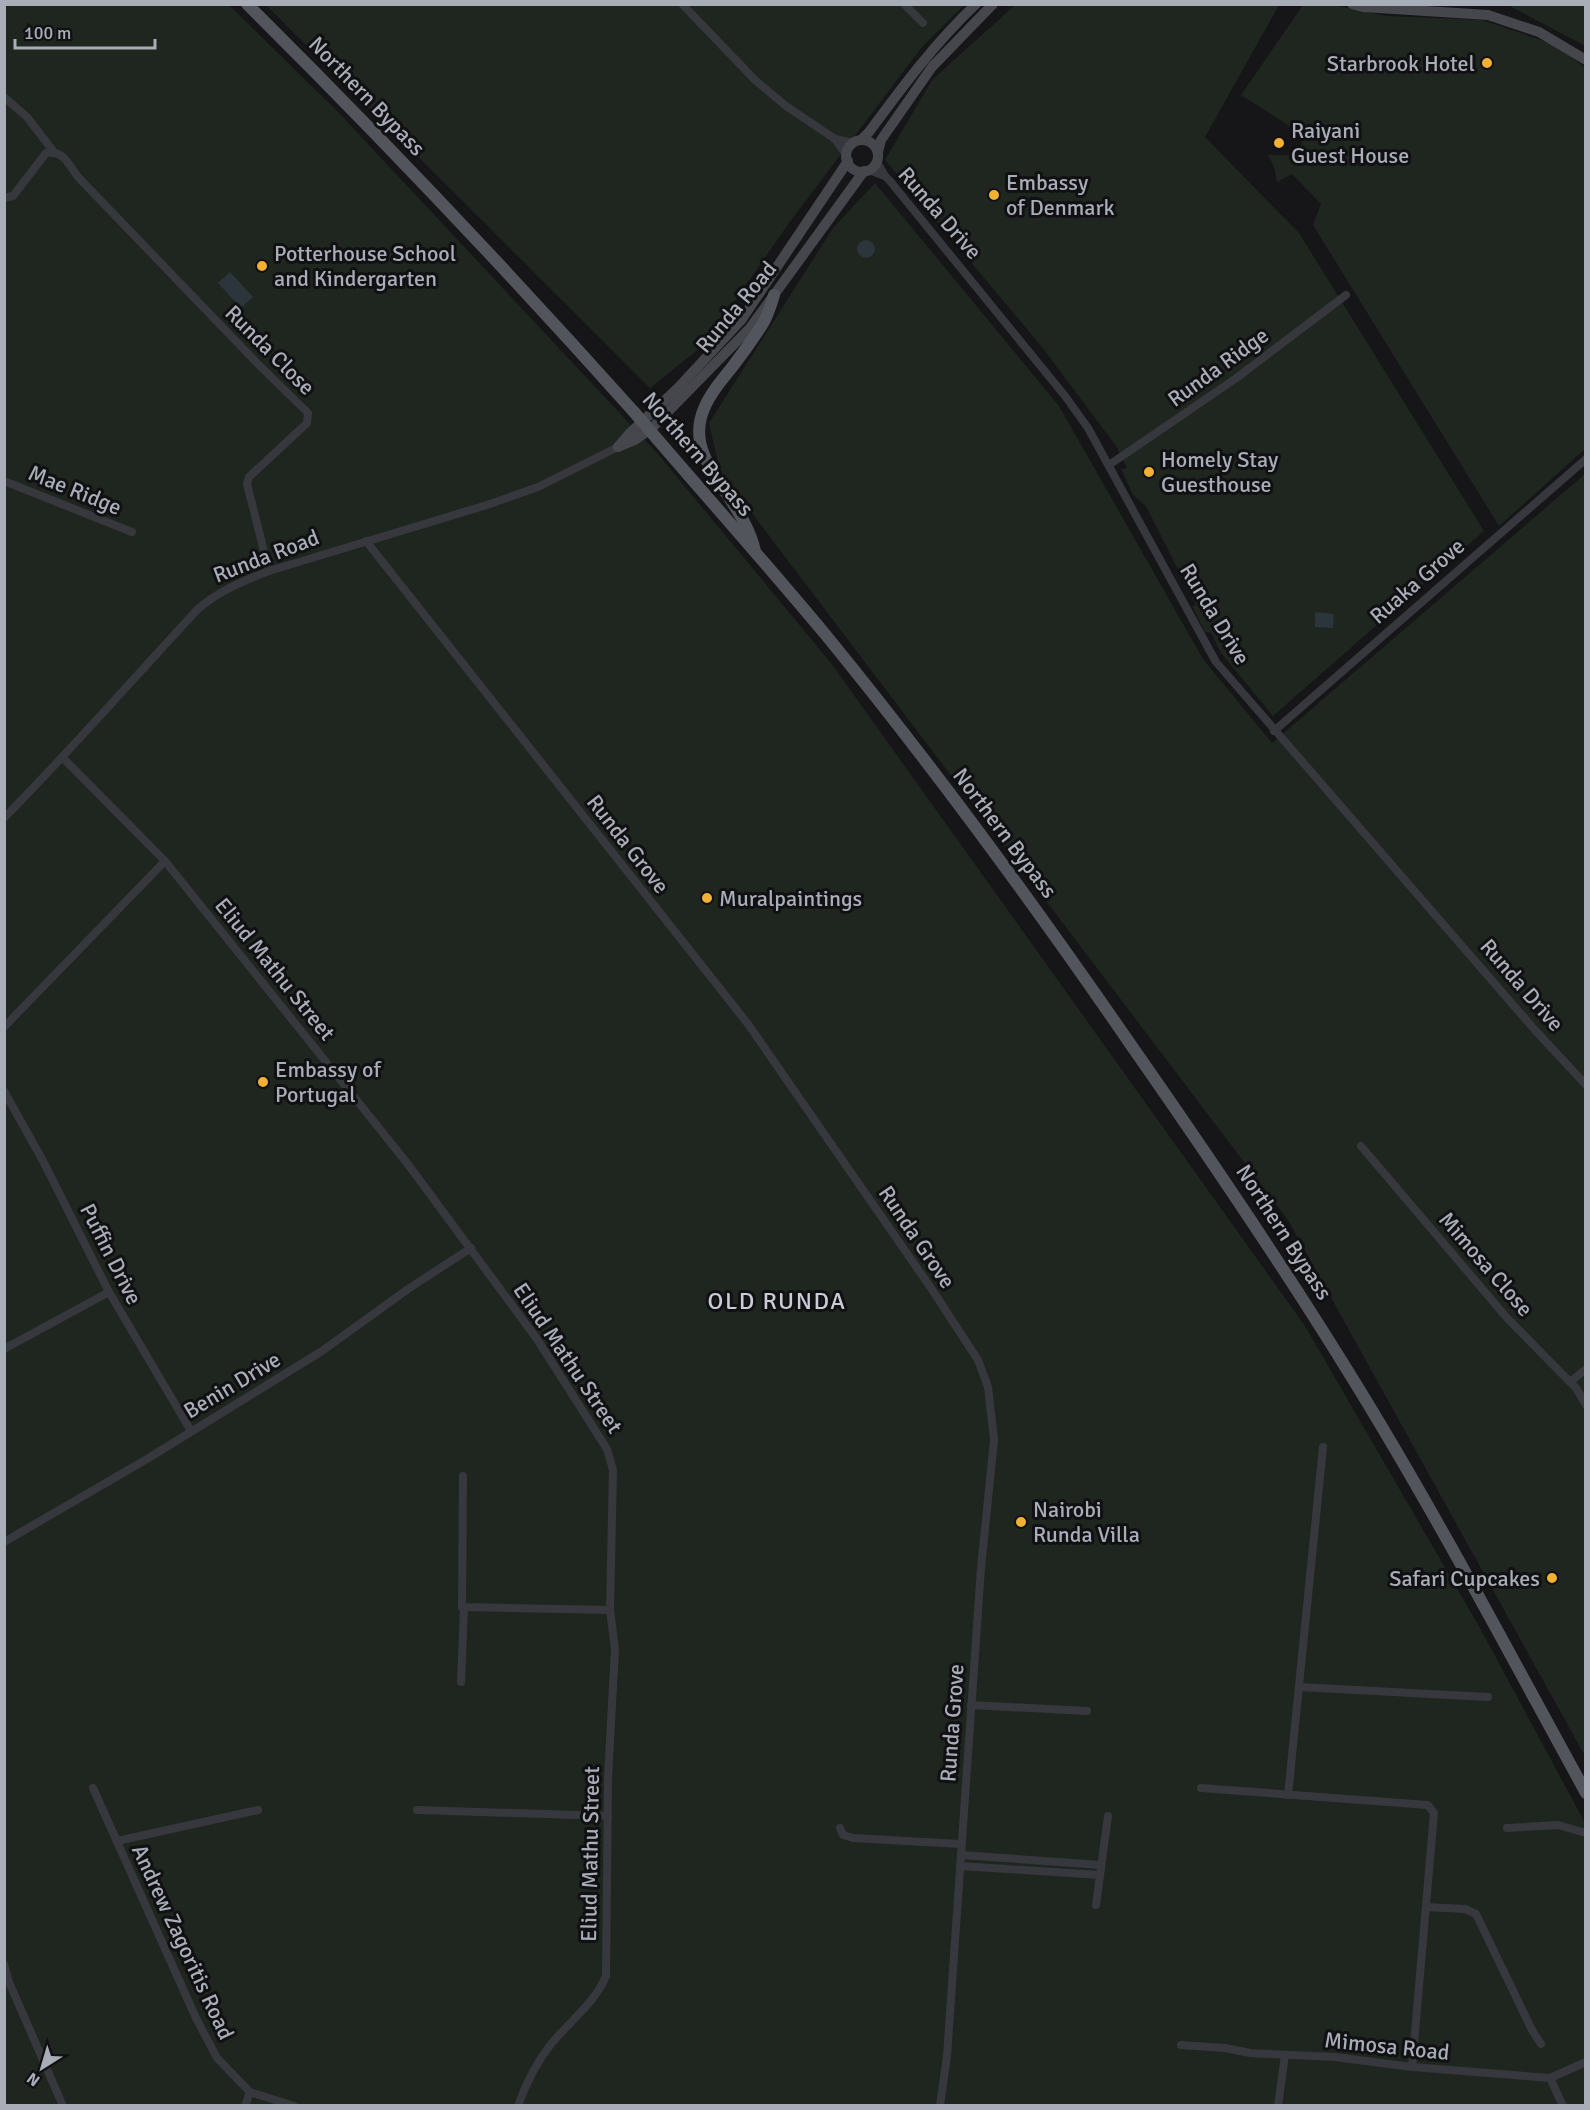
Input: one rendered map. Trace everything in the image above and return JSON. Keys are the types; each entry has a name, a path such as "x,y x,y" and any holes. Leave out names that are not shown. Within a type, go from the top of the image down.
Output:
{"main road":[{"name":"Northern Bypass","path":"247,4 490,253 634,412 825,634 983,837 1066,951 1236,1196 1348,1372 1461,1566 1586,1793"},
{"path":"756,554 752,535 746,522 709,466 702,450 699,418 715,388 764,322 774,295"}],"street":[{"name":"Runda Drive","path":"682,4 762,87 835,139 855,170 885,176 1065,396 1088,428 1216,662 1534,1029 1586,1085"},
{"path":"904,4 923,23"},
{"path":"847,159 850,147 869,132 923,60 976,4"},
{"path":"885,176 877,157 881,140 932,67 993,4"},
{"path":"1352,4 1363,7 1451,8 1488,15 1515,22 1539,32 1586,60"},
{"path":"4,97 27,117 54,152"},
{"path":"835,139 857,142"},
{"name":"Runda Drive","path":"857,142 873,145 877,157 866,171"},
{"path":"4,198 13,196 46,153 54,152"},
{"name":"Runda Close","path":"54,152 62,154 78,177 308,413 307,423 249,477 247,484 269,571"},
{"name":"Runda Road","path":"618,447 678,388 742,319 847,159"},
{"name":"Runda Road","path":"4,818 63,758 211,597 269,571 538,487 635,440 665,416 750,328 866,171"},
{"name":"Runda Ridge","path":"1109,465 1235,379 1346,295"},
{"name":"Ruaka Grove","path":"1274,731 1586,459"},
{"name":"Mae Ridge","path":"4,482 132,532"},
{"name":"Runda Grove","path":"366,541 748,1024 931,1288 978,1360 988,1387 994,1440 981,1568 946,2056 940,2106"},
{"name":"Eliud Mathu Street","path":"63,758 165,861 407,1163 537,1340 607,1449 613,1470 610,1610 615,1649 608,1816 606,1976 600,1990 549,2047 529,2076 518,2106"},
{"path":"4,1027 165,861"},
{"name":"Puffin Drive","path":"4,1091 43,1161 109,1292 191,1431"},
{"name":"Mimosa Close","path":"1360,1146 1507,1318 1570,1382 1586,1405"},
{"name":"Benin Drive","path":"4,1542 147,1459 322,1351 408,1289 471,1248"},
{"path":"4,1349 109,1292"},
{"path":"1570,1382 1586,1369"},
{"path":"1288,1795 1323,1447"},
{"path":"462,1682 463,1476"},
{"path":"464,1608 610,1610"},
{"path":"1299,1687 1488,1697"},
{"path":"971,1705 1087,1711"},
{"name":"Andrew Zagoritis Road","path":"93,1788 196,2018 217,2058 250,2092 294,2106"},
{"path":"1201,1788 1428,1805 1433,1809 1412,2067"},
{"path":"117,1841 258,1810"},
{"path":"417,1810 608,1816"},
{"path":"1096,1905 1108,1816"},
{"path":"1507,1828 1558,1825 1586,1833"},
{"path":"840,1828 843,1835 853,1838 961,1844"},
{"path":"961,1855 1101,1865"},
{"path":"960,1866 1100,1875"},
{"path":"1426,1907 1465,1909 1476,1914 1541,2044"},
{"path":"4,1964 9,1982 61,2105"},
{"name":"Mimosa Road","path":"1181,2045 1551,2078 1586,2062"},
{"path":"1278,2106 1285,2055"},
{"path":"1551,2078 1563,2106"},
{"path":"245,2106 250,2092"}],"shaded area":[{"path":"5,5 229,5 339,113 658,454 831,663 1305,1326 1480,1628 1585,1823 1585,2105 5,2106"},
{"path":"266,5 964,5 922,47 789,223 705,344 650,388"},
{"path":"1015,5 1279,5 1205,137 1299,233 1484,531 1273,716 1221,653 1211,633 1205,632 1192,606 1196,605 1146,506 1133,495 1121,469 1127,468 1116,446 1042,347 885,160 932,80"},
{"path":"1303,5 1333,5 1387,16 1482,20 1556,45 1585,68 1585,449 1499,526 1313,225 1321,204 1292,174 1277,182 1274,167 1268,155 1296,155 1305,136 1241,95"},
{"path":"1508,5 1585,5 1585,46"},
{"path":"875,183 1059,406 1203,659 1272,743 1585,474 1585,1756 1288,1220 720,471 709,423 833,228"},
{"path":"866,240 872,243 875,249 872,255 866,258 860,255 857,249 860,243"},
{"path":"230,272 253,297 241,308 218,283"},
{"path":"1315,612 1334,614 1333,628 1315,627"}],"place":[{"name":"Starbrook Hotel","path":"1487,63"},
{"name":"Raiyani Guest House","path":"1279,143"},
{"name":"Embassy of Denmark","path":"994,195"},
{"name":"Potterhouse School and Kindergarten","path":"262,266"},
{"name":"Homely Stay Guesthouse","path":"1149,472"},
{"name":"Muralpaintings","path":"707,898"},
{"name":"Embassy of Portugal","path":"263,1082"},
{"name":"Nairobi Runda Villa","path":"1021,1522"},
{"name":"Safari Cupcakes","path":"1552,1578"}],"district":[{"name":"OLD RUNDA","path":"777,1301"}]}
